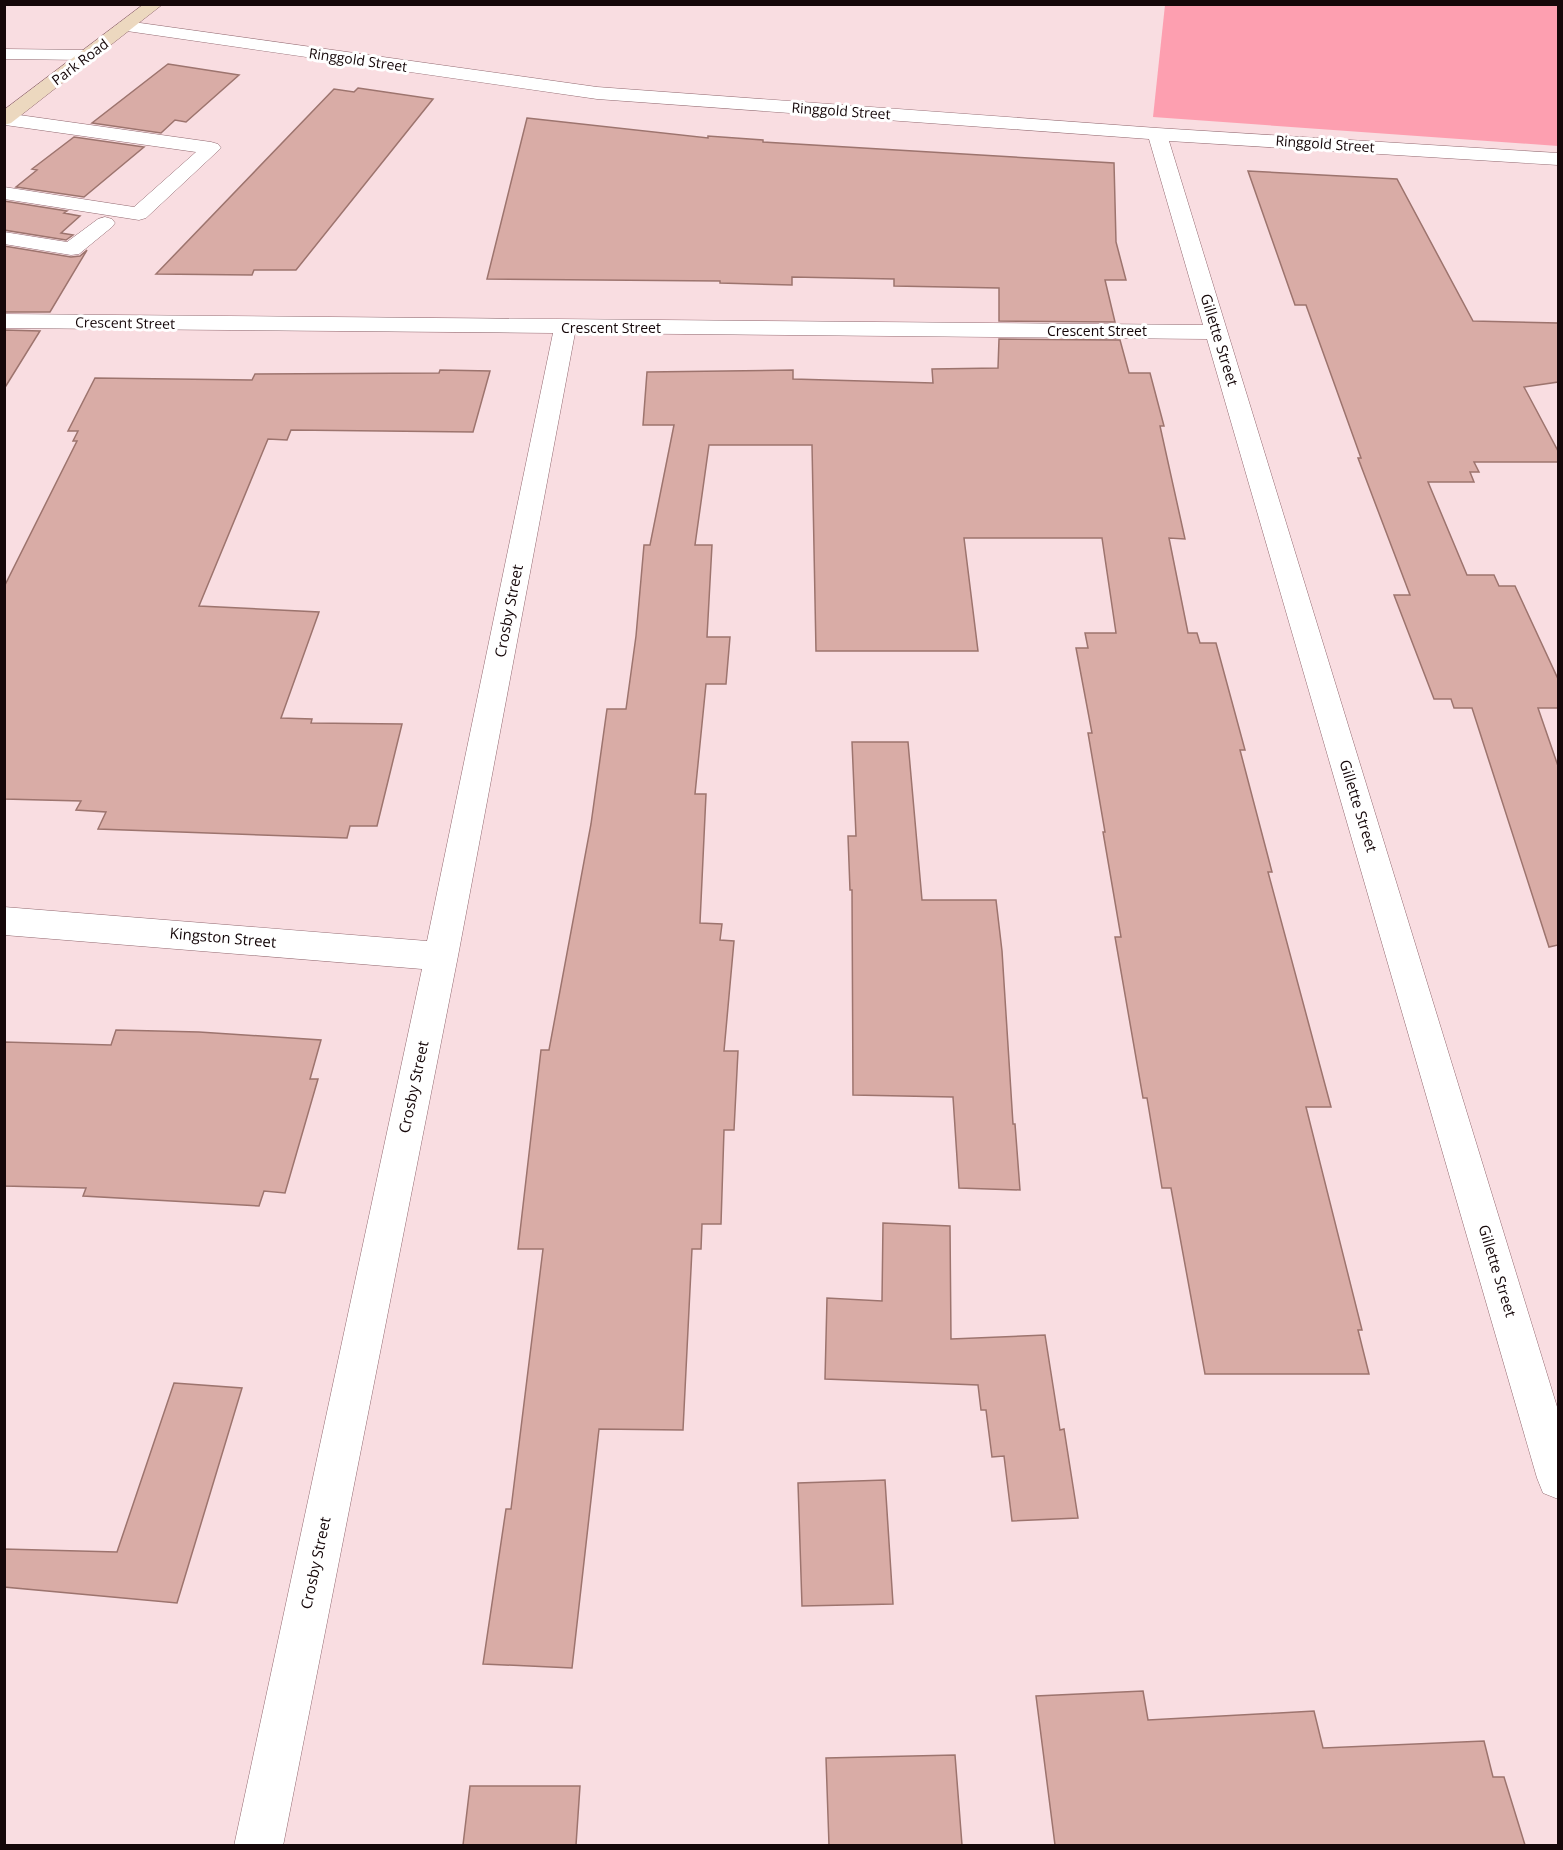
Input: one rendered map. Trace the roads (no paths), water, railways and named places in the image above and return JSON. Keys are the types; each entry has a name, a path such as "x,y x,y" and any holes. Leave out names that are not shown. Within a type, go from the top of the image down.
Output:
{"main road":[{"name":"Park Road","path":"5,119 155,4"}],"street":[{"name":"Ringgold Street","path":"126,26 597,93 1157,134 1558,159"},
{"path":"4,54 88,55"},
{"path":"4,193 139,214 211,148 5,119"},
{"name":"Gillette Street","path":"1157,134 1558,1478"},
{"path":"4,238 71,249 105,223"},
{"name":"Crescent Street","path":"4,321 565,328 1217,332"},
{"name":"Crosby Street","path":"258,1845 441,956 565,328"},
{"name":"Kingston Street","path":"4,921 441,956"}]}
